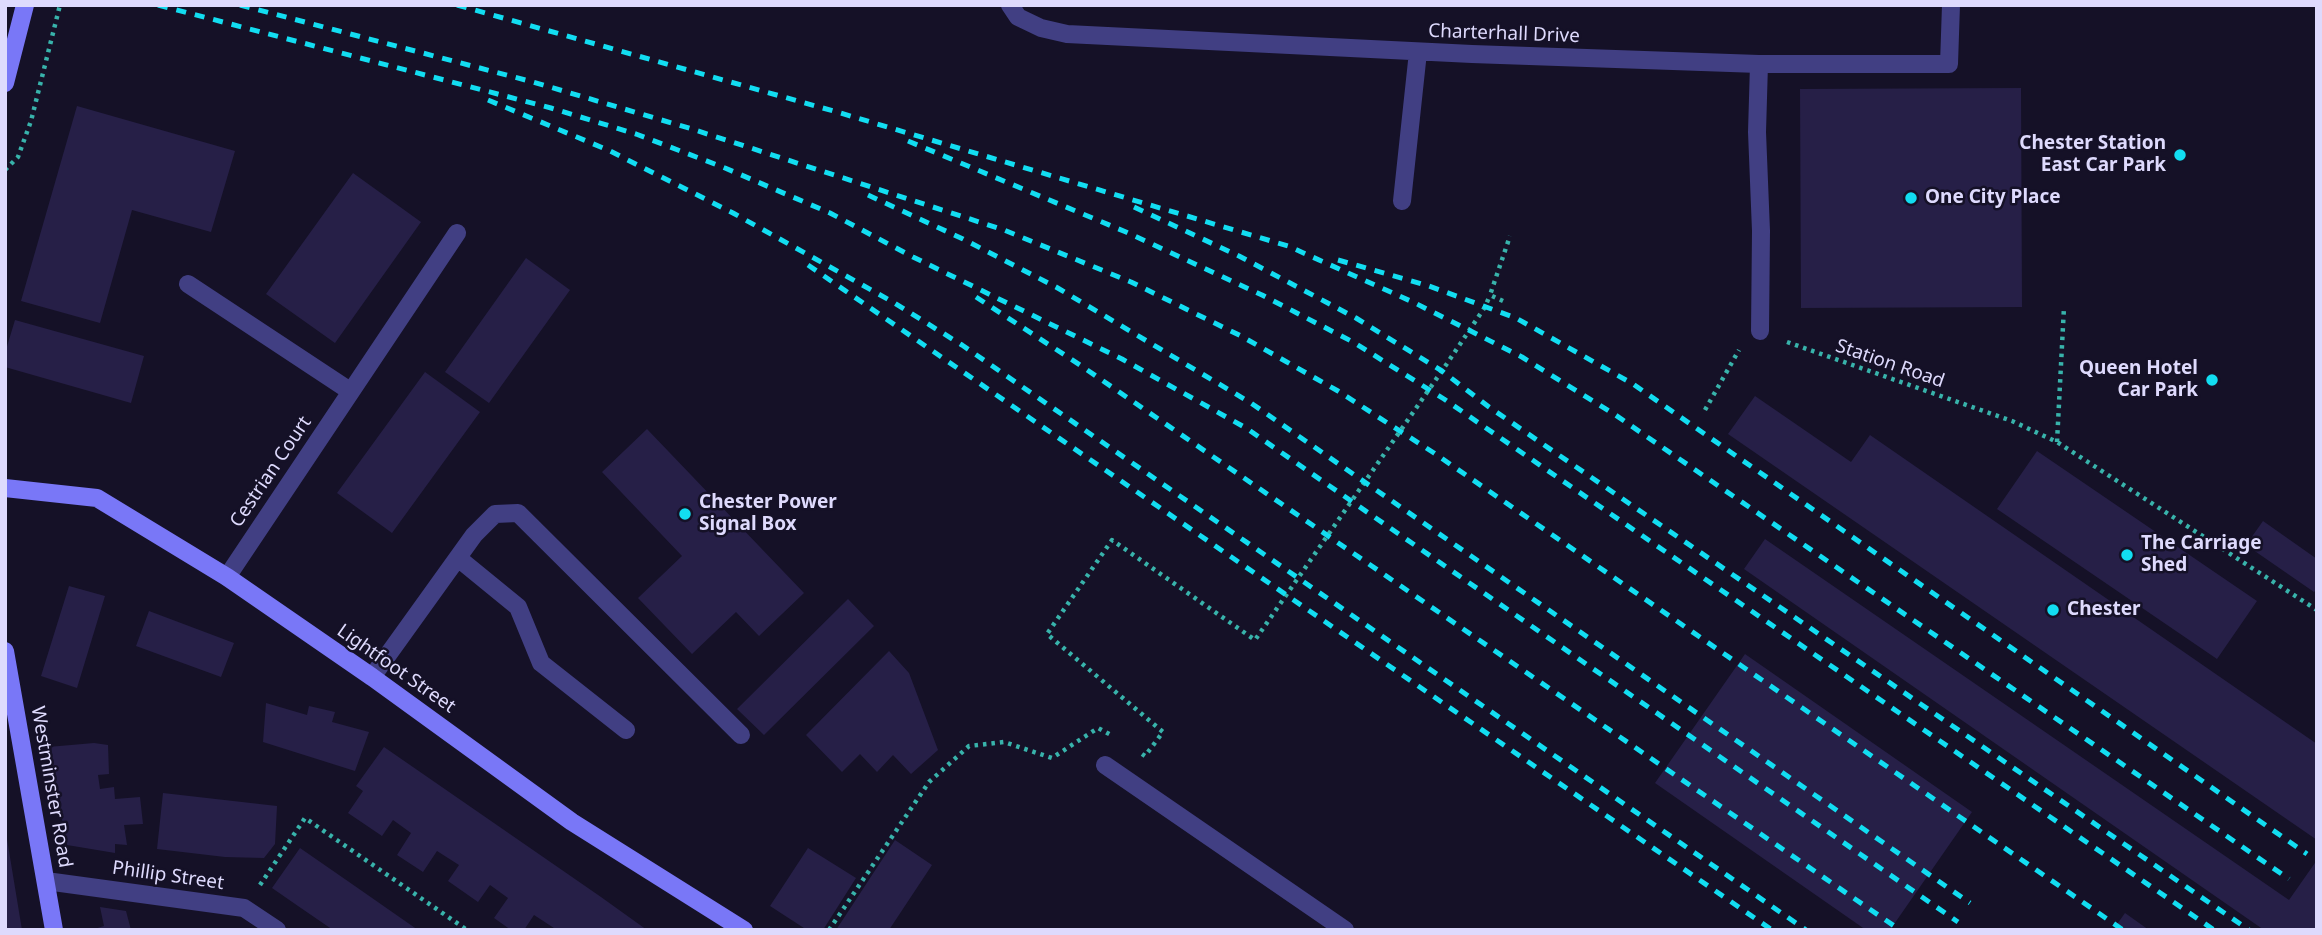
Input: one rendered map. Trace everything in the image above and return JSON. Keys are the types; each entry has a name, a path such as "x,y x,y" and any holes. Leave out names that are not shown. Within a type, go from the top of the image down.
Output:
{"street":[{"path":"5,83 24,5"},
{"name":"Charterhall Drive","path":"1010,5 1018,17 1041,28 1068,34 1418,52 1759,64 1949,64 1951,5"},
{"path":"1402,201 1418,52"},
{"path":"1752,336 1761,230 1757,132 1759,64"},
{"name":"Cestrian Court","path":"226,577 457,233"},
{"path":"188,285 350,391"},
{"name":"Lightfoot Street","path":"5,488 97,498 226,577 372,677 572,822 744,930"},
{"path":"372,677 474,535 495,514 518,513 741,735"},
{"path":"458,558 518,607 541,663 626,730"},
{"name":"Westminster Road","path":"5,651 54,930"},
{"path":"1105,765 1345,930"},
{"name":"Phillip Street","path":"46,881 244,908 273,928"}],"path":[{"path":"5,170 18,157 31,121 60,5"},
{"path":"1133,749 1145,756 1163,732 1046,634 1112,540 1255,640 1485,307 1510,236"},
{"path":"1490,295 1503,301"},
{"path":"2057,442 2064,307"},
{"path":"1704,410 1752,336"},
{"name":"Station Road","path":"1752,336 2011,421 2057,442 2317,610"},
{"path":"829,930 929,782 969,746 1004,743 1052,758 1098,728 1122,742"},
{"path":"244,908 305,818 467,930"}],"building":[{"name":"One City Place","path":"2021,88 2022,307 1801,308 1800,89"},
{"path":"77,106 235,151 211,232 132,210 100,323 21,301"},
{"path":"353,173 421,222 335,343 266,294"},
{"path":"526,258 570,290 489,403 445,372"},
{"path":"15,320 144,356 131,403 5,367 5,353"},
{"path":"425,372 480,412 392,533 337,493"},
{"name":"Chester","path":"1755,396 1851,462 1870,435 2317,744 2317,840 1728,434"},
{"name":"Chester Power Signal Box","path":"647,429 804,593 759,636 736,612 692,654 638,598 682,556 602,472"},
{"name":"The Carriage Shed","path":"2037,451 2257,601 2217,659 1997,509"},
{"path":"2263,521 2317,559 2317,589 2314,592 2246,545"},
{"path":"1765,539 2289,900 2317,860 2317,930 2264,930 1744,569"},
{"path":"69,586 105,596 77,688 41,676"},
{"path":"848,599 874,626 764,735 737,709"},
{"path":"149,611 234,643 221,677 136,646"},
{"path":"889,651 909,673 938,750 911,774 893,755 877,772 860,754 842,772 806,735"},
{"path":"1745,654 1972,812 1890,930 1866,930 1655,783"},
{"path":"266,703 307,715 309,706 335,712 332,722 369,732 355,771 263,742"},
{"path":"94,743 108,745 109,774 98,775 100,789 114,787 115,799 140,797 143,824 124,825 127,845 115,844 115,853 67,845 48,747"},
{"path":"384,747 647,930 557,930 534,915 524,930 511,930 494,918 508,898 490,885 478,902 448,881 459,865 437,851 423,872 397,855 411,833 393,820 382,836 348,813 363,791 356,786"},
{"path":"163,793 277,806 275,844 264,858 225,857 157,849"},
{"path":"7,839 22,930 5,930"},
{"path":"895,840 932,865 889,930 836,930"},
{"path":"300,848 418,930 333,930 272,888"},
{"path":"808,848 856,878 823,930 807,930 770,906"},
{"path":"100,907 126,911 131,930 91,930 104,926"},
{"path":"2125,913 2149,930 2113,930"}],"railway":[{"path":"158,5 551,108 636,134 830,213 913,257 1122,359 1246,428 1958,922"},
{"path":"240,5 533,82 692,129 1004,230 1131,282 1241,336 1338,391 1434,453 2123,930"},
{"path":"457,5 837,112 1288,246 1415,303 1522,357 1614,414 2289,879"},
{"path":"488,100 608,150 733,213 891,301 962,345 1806,930"},
{"path":"908,141 1126,232 1262,295 1353,342 1444,399 2214,930"},
{"path":"868,195 963,239 1056,287 1251,403 1970,903"},
{"path":"1134,207 1239,256 1356,318 1442,371 1489,407 2249,930"},
{"path":"1338,260 1429,286 1516,318 1633,384 2307,854"},
{"path":"808,265 1772,930"},
{"path":"976,297 1080,365 1900,930"}],"place":[{"name":"Chester Station East Car Park","path":"2180,155"},
{"name":"One City Place","path":"1911,198"},
{"name":"Queen Hotel Car Park","path":"2212,380"},
{"name":"Chester Power Signal Box","path":"685,514"},
{"name":"The Carriage Shed","path":"2127,555"},
{"name":"Chester","path":"2053,610"}]}
